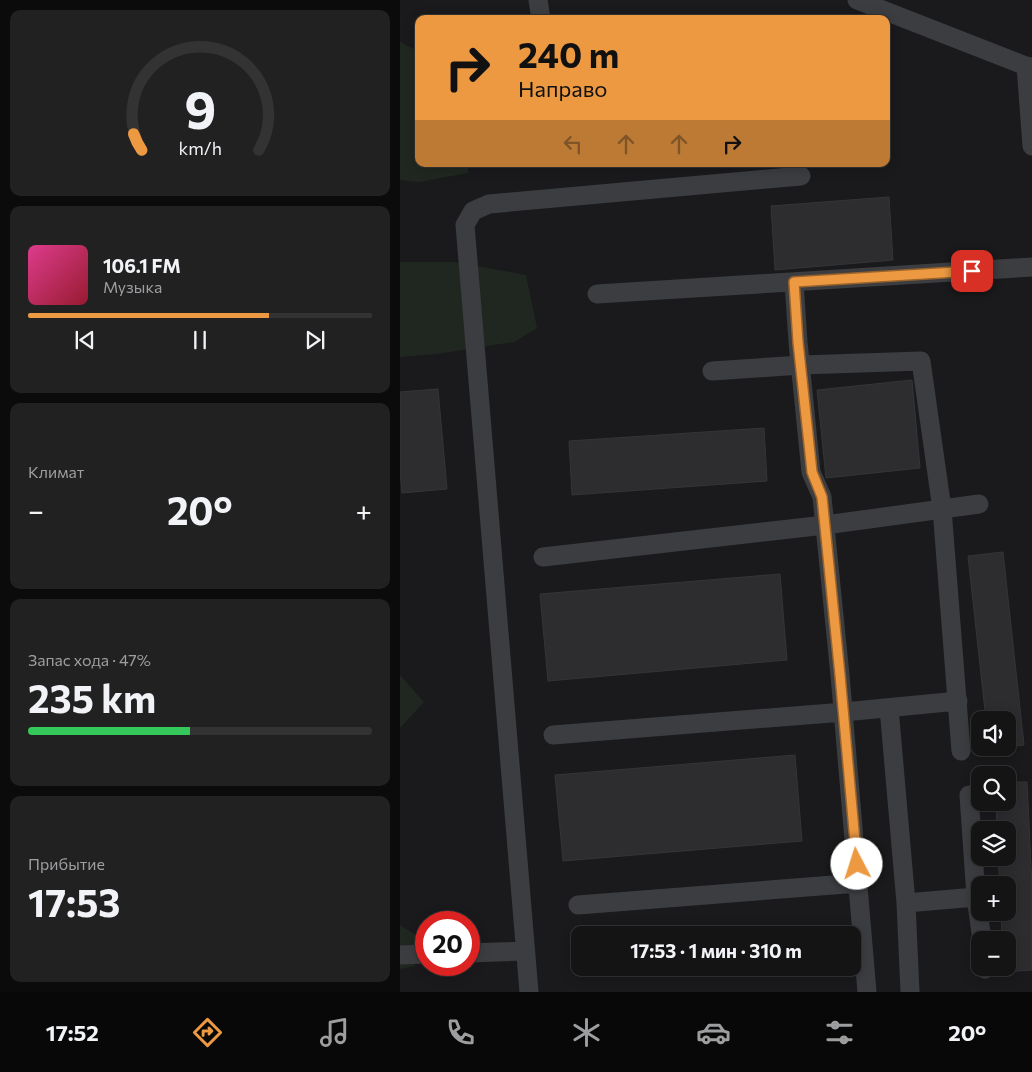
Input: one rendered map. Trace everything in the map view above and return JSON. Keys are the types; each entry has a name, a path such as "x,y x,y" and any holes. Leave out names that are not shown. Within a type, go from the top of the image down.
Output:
{"lane":[{"path":"538,0 540,15"},
{"path":"857,0 1029,66 1032,146"},
{"path":"529,992 465,225 474,211 489,204 801,176"},
{"path":"597,294 1032,268"},
{"path":"794,282 812,472 822,497 825,525 844,712 867,992"},
{"path":"712,371 801,365 921,361 942,509 961,751"},
{"path":"543,557 825,525 979,504"},
{"path":"554,735 958,701"},
{"path":"889,708 906,902 910,992"},
{"path":"969,795 975,876"},
{"path":"578,905 859,883"},
{"path":"906,902 971,897"},
{"path":"480,953 525,951"},
{"path":"400,955 415,954"}],"shaded area":[{"path":"400,42 415,50 415,167 469,167 468,173 419,182 400,180"},
{"path":"400,262 454,262 526,275 537,328 514,342 437,354 400,357"},
{"path":"400,675 424,702 400,728"},
{"path":"400,925 415,934 415,966 400,969"}],"building":[{"path":"889,197 893,260 775,270 771,206"},
{"path":"912,380 920,468 826,478 817,390"},
{"path":"438,389 447,489 402,493 400,472 400,392"},
{"path":"764,428 767,481 572,495 569,441"},
{"path":"1003,552 1024,745 1016,746 1016,711 985,711 968,556"},
{"path":"780,574 787,660 548,681 540,594"},
{"path":"795,755 802,841 563,861 555,775"},
{"path":"1016,782 1027,782 1032,886 1032,970 1016,971 1016,931 1002,931 1001,921 1016,921 1016,876 999,876 999,866 1016,866 1016,821 997,821 996,811 1016,811"}],"route":[{"path":"857,864 822,497 812,472 798,342 794,282 972,271"}]}
